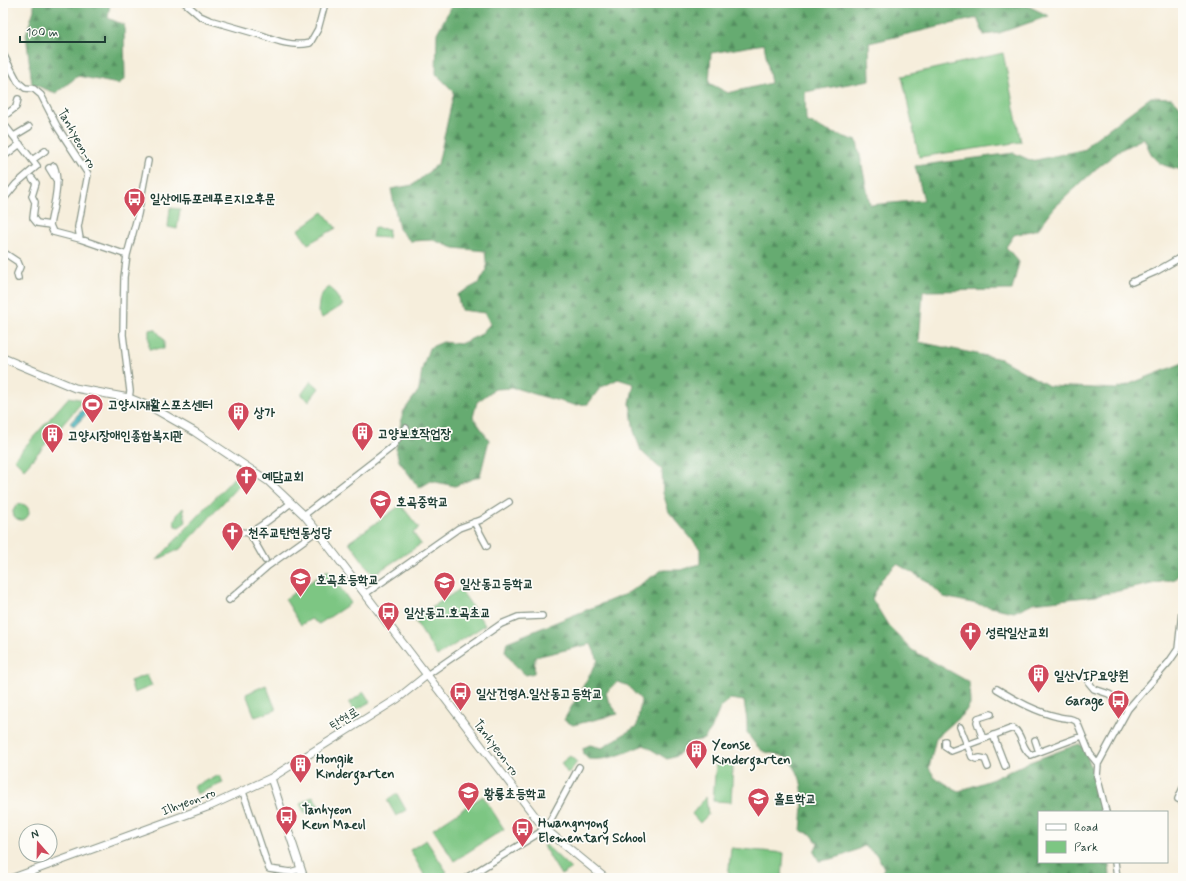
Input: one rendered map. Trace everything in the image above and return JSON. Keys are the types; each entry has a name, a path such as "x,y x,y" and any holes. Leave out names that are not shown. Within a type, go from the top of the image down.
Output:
{"main road":[{"name":"Tanhyeon-ro","path":"3,358 75,388 129,398 151,407 202,437 268,482 304,514 544,828 605,878"},
{"name":"탄현로","path":"271,778 397,699 427,675"},
{"name":"Ilhyeon-ro","path":"13,878 210,806 271,778"},
{"path":"271,778 304,878"}],"street":[{"path":"185,3 200,16 209,20 271,40 301,45 310,43 318,29 325,3"},
{"name":"Tanhyeon-ro","path":"3,54 18,82 25,88 34,89 41,96 58,128 88,174 78,227 80,239"},
{"path":"3,117 16,107 18,99"},
{"path":"3,123 37,166 5,193 3,200"},
{"path":"14,136 29,127"},
{"path":"3,157 20,144"},
{"path":"32,160 45,151"},
{"path":"129,398 130,391 122,327 124,277 127,254 138,214 148,160"},
{"path":"52,167 57,173 57,182 50,225 53,232 127,254"},
{"path":"32,178 36,183 32,196 36,202 34,218 36,223 50,225"},
{"path":"3,252 18,262 20,267 17,274 18,278"},
{"path":"1132,282 1155,272 1183,256"},
{"path":"304,514 392,447 406,428"},
{"path":"365,594 459,528 482,520 509,502"},
{"path":"231,528 240,532 248,532 255,529 290,503"},
{"path":"474,522 487,546"},
{"path":"229,600 268,566 317,531"},
{"path":"248,532 265,560"},
{"path":"1106,811 1097,776 1098,764 1128,709 1169,662 1178,649 1183,603"},
{"path":"427,675 501,624 518,617 542,616"},
{"path":"1089,683 1094,689 1109,694 1128,709"},
{"path":"997,689 1031,709 1060,718 1073,719 1077,722 1090,754 1098,764"},
{"path":"983,739 977,722 978,718 991,714"},
{"path":"960,727 972,757 976,759 985,759 988,767"},
{"path":"945,741 945,747 951,751 1013,728 1017,731 1026,752 1031,755 1082,736"},
{"path":"993,735 1005,766"},
{"path":"1035,740 1039,752"},
{"path":"466,878 544,828 550,821 579,767"},
{"path":"1183,788 1178,798 1183,801"},
{"path":"243,792 269,869 290,872 301,870"},
{"path":"1116,863 1117,878"}],"green space":[{"path":"34,3 110,3 108,18 124,25 125,79 118,84 78,76 56,93 32,84 26,34 34,10"},
{"path":"450,3 1022,3 1049,16 999,33 984,35 977,18 869,43 870,80 805,92 806,121 830,132 857,141 870,205 924,200 915,166 1014,153 1032,161 1086,149 1089,143 1151,97 1172,98 1183,109 1183,170 1161,164 1157,161 1144,138 1122,149 1097,168 1054,208 1038,229 1014,235 1006,247 1019,262 1012,290 923,291 919,342 1001,359 1049,386 1117,389 1183,363 1183,569 1175,579 1095,596 1033,603 1014,612 944,597 927,581 897,564 881,580 872,599 888,625 912,650 969,682 970,704 965,712 936,738 929,768 935,778 959,791 993,779 1027,763 1079,744 1084,747 1093,773 1102,811 1038,811 1038,863 1109,863 1110,878 879,878 884,868 877,855 864,846 842,856 819,861 814,852 818,843 811,834 801,831 803,800 797,772 792,764 784,757 763,751 752,740 747,733 747,720 744,701 730,699 720,708 711,730 704,739 690,742 677,756 667,759 644,745 610,758 588,759 584,755 583,748 590,745 602,748 637,726 641,700 627,685 617,682 606,693 608,700 618,714 573,725 564,720 598,660 591,644 535,657 534,673 526,675 516,667 505,651 507,642 626,594 662,570 681,570 700,564 700,549 669,512 663,493 662,470 641,451 634,431 630,403 634,384 618,379 600,388 588,404 574,405 515,388 495,389 477,402 473,417 489,440 480,476 455,486 431,481 419,488 399,461 396,449 403,412 419,390 422,369 429,348 443,342 460,344 480,335 490,324 485,313 461,310 457,295 479,283 487,270 485,251 454,248 433,240 410,241 399,229 391,189 413,185 438,164 454,92 436,74 437,33 451,7","holes":["764,44 771,83 728,93 709,83 711,53"]},
{"path":"1003,53 1021,142 919,157 902,76"},
{"path":"170,208 180,209 177,229 168,227"},
{"path":"323,212 336,228 308,244 298,230"},
{"path":"374,228 389,229 388,238 372,237"},
{"path":"330,287 343,305 322,318 318,312 319,301 326,289"},
{"path":"155,329 164,340 164,349 149,349 149,330"},
{"path":"311,381 319,388 309,401 301,395"},
{"path":"69,397 84,400 24,469 14,459"},
{"path":"241,470 248,475 182,548 157,560"},
{"path":"18,504 24,504 29,509 27,518 24,520 18,520 13,515 13,509"},
{"path":"401,505 419,528 413,533 421,544 373,575 349,542"},
{"path":"183,508 186,522 179,527 175,526 175,518"},
{"path":"328,570 351,603 319,624 311,619 301,625 285,599"},
{"path":"460,589 485,625 437,656 414,619"},
{"path":"147,675 152,686 134,693 130,681"},
{"path":"266,685 276,710 255,717 246,694"},
{"path":"364,692 370,702 354,711 349,703"},
{"path":"570,756 577,762 568,774 561,763"},
{"path":"716,762 733,764 731,802 713,801"},
{"path":"220,775 223,783 197,794 194,786"},
{"path":"397,794 406,810 396,816 387,800"},
{"path":"313,796 319,806 305,814 300,804"},
{"path":"483,796 504,829 454,861 433,829"},
{"path":"706,797 708,815 700,823 692,814"},
{"path":"426,840 447,872 436,878 426,878 410,850"},
{"path":"546,845 571,869 561,875 543,846"},
{"path":"731,848 784,853 782,878 728,878"}],"water":[{"path":"85,407 89,411 74,427 70,423"}],"place":[{"name":"일산에듀포레푸르지오후문","path":"134,218"},
{"name":"고양시재활스포츠센터","path":"92,424"},
{"name":"상가","path":"239,432"},
{"name":"고양보호작업장","path":"363,452"},
{"name":"고양시장애인종합복지관","path":"53,454"},
{"name":"예담교회","path":"246,496"},
{"name":"호곡중학교","path":"381,520"},
{"name":"천주교탄현동성당","path":"232,552"},
{"name":"호곡초등학교","path":"300,598"},
{"name":"일산동고등학교","path":"445,602"},
{"name":"일산동고.호곡초교","path":"388,632"},
{"name":"성락일산교회","path":"971,652"},
{"name":"일산VIP요양원","path":"1039,694"},
{"name":"일산건영A.일산동고등학교","path":"460,712"},
{"name":"Garage","path":"1119,720"},
{"name":"Yeonse Kindergarten","path":"696,770"},
{"name":"Hongik Kindergarten","path":"301,784"},
{"name":"황룡초등학교","path":"468,812"},
{"name":"홀트학교","path":"758,818"},
{"name":"Tanhyeon Keun Maeul","path":"287,836"},
{"name":"Hwangnyong Elementary School","path":"522,848"}]}
